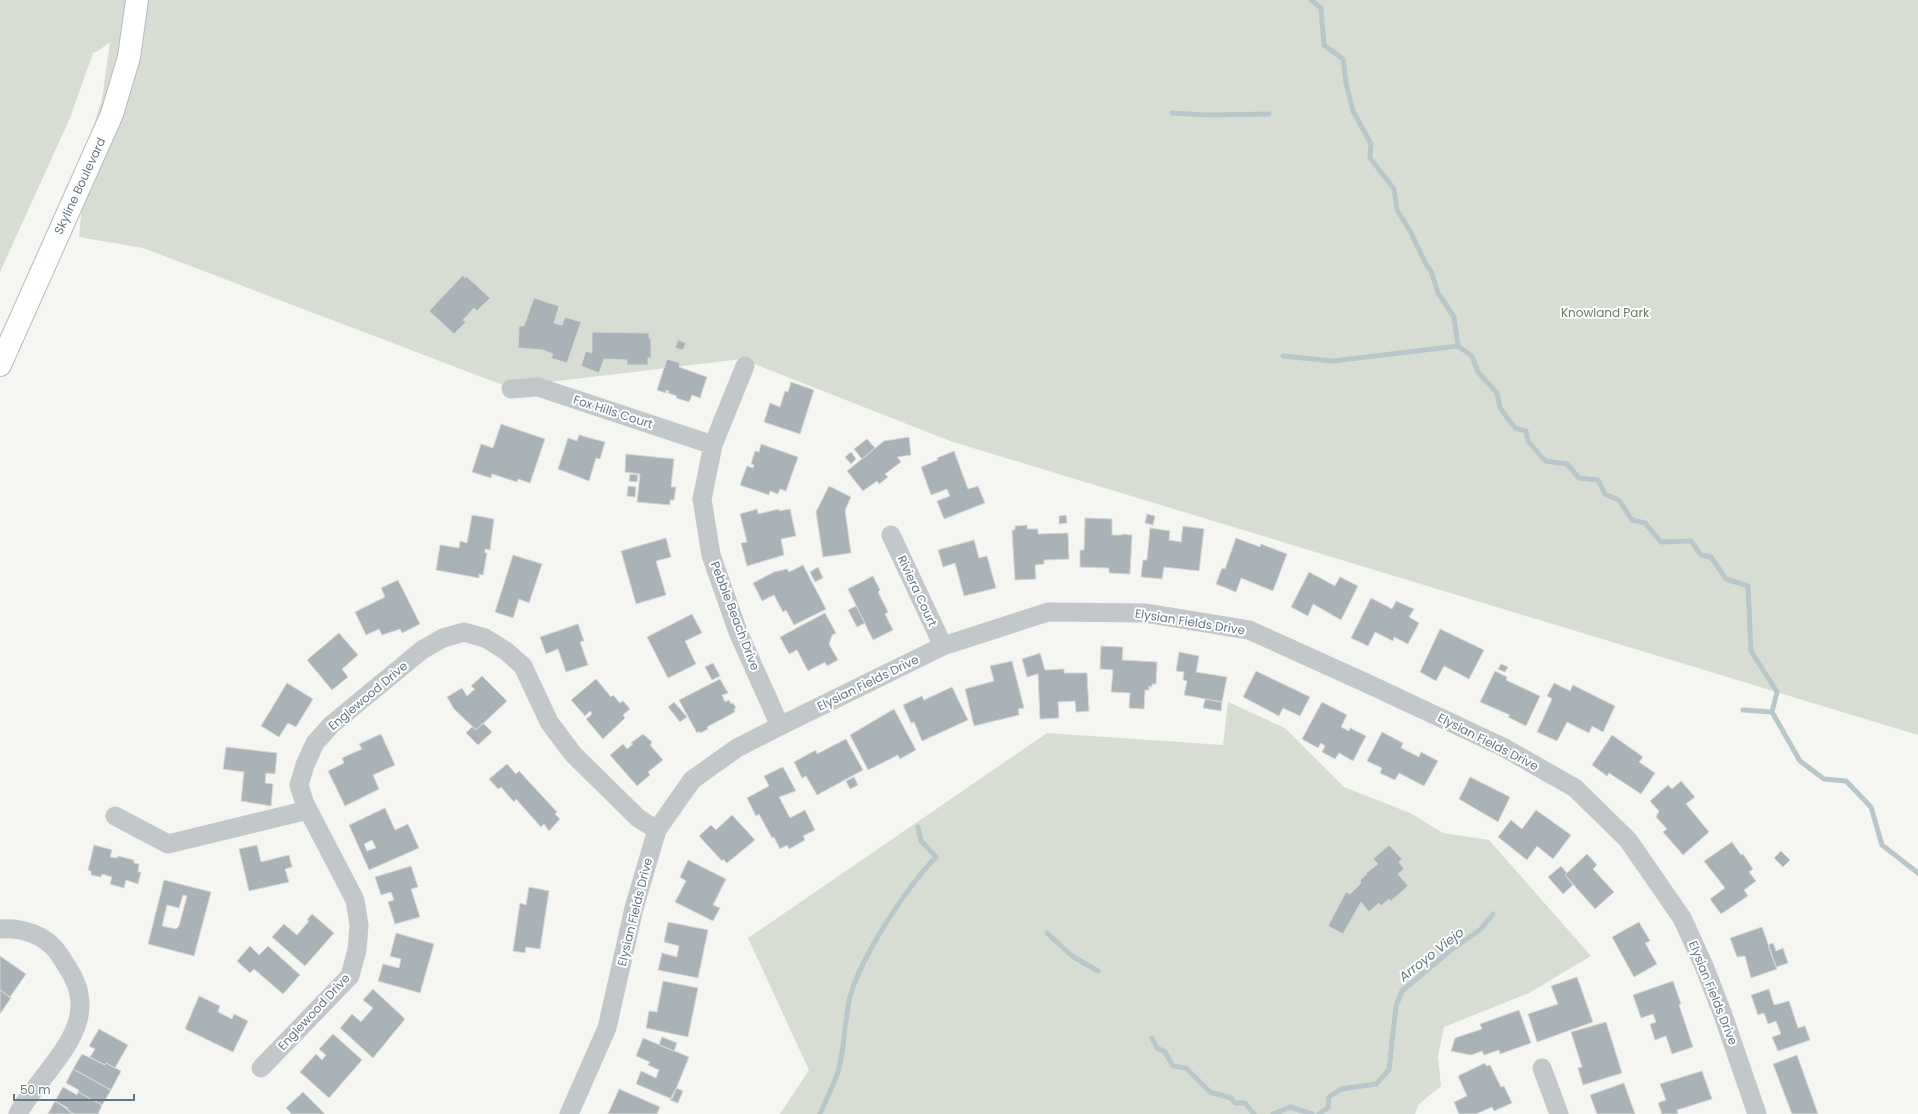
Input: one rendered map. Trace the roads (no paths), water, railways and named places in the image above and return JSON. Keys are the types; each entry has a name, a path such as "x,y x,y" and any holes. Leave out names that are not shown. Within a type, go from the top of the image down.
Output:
{"main road":[{"name":"Skyline Boulevard","path":"0,365 112,114 129,58 137,0"}],"street":[{"name":"Pebble Beach Drive","path":"745,366 713,445 702,499 711,555 738,632 780,726"},
{"name":"Fox Hills Court","path":"511,389 538,387 713,445"},
{"name":"Riviera Court","path":"891,535 943,646"},
{"name":"Elysian Fields Drive","path":"569,1114 607,1028 634,908 657,830 692,780 737,748 943,646 1048,612 1145,613 1249,630 1503,747 1575,788 1628,840 1682,918 1704,966 1723,1015 1757,1114"},
{"name":"Englewood Drive","path":"262,1068 350,976 357,950 359,925 355,900 308,810 299,785 315,743 331,725 422,650 443,638 464,632 485,638 506,651 523,666 549,722 573,754 638,818 657,830"},
{"path":"115,816 168,844 308,810"},
{"path":"0,929 9,928 34,933 56,950 71,974 79,995 78,1020 69,1042 24,1101 18,1114"},
{"path":"1542,1068 1559,1114"}],"waterway":[{"path":"1311,0 1321,8 1324,45 1343,59 1346,83 1353,111 1371,144 1370,158 1394,189 1397,210 1431,271 1438,293 1454,317 1458,346"},
{"path":"1172,113 1208,115 1269,114"},
{"name":"Arroyo Viejo","path":"1458,346 1472,356 1478,372 1497,393 1500,408 1515,428 1526,431 1528,441 1545,461 1567,464 1579,478 1598,480 1605,494 1619,500 1632,520 1645,523 1661,542 1691,541 1701,555 1711,557 1726,579 1748,586 1751,651 1777,692 1772,712 1800,761 1824,779 1846,781 1871,807 1882,845 1918,873"},
{"path":"1283,356 1333,361 1458,346"},
{"name":"Arroyo Viejo","path":"1743,710 1772,712"},
{"path":"820,1114 838,1072 850,997 864,962 886,923 899,904 924,870 936,857 921,841 918,827"},
{"name":"Arroyo Viejo","path":"1319,1114 1328,1108 1329,1097 1341,1089 1376,1084 1389,1070 1396,1006 1402,991 1451,950 1481,929 1493,914"},
{"path":"1047,933 1072,956 1098,971"},
{"path":"1152,1038 1157,1048 1165,1052 1173,1066 1186,1068 1210,1092 1231,1098 1235,1103 1245,1103 1254,1114"},
{"name":"Arroyo Viejo","path":"1273,1114 1290,1107 1312,1114"}],"park label":[{"name":"Knowland Park","path":"1605,313"}]}
